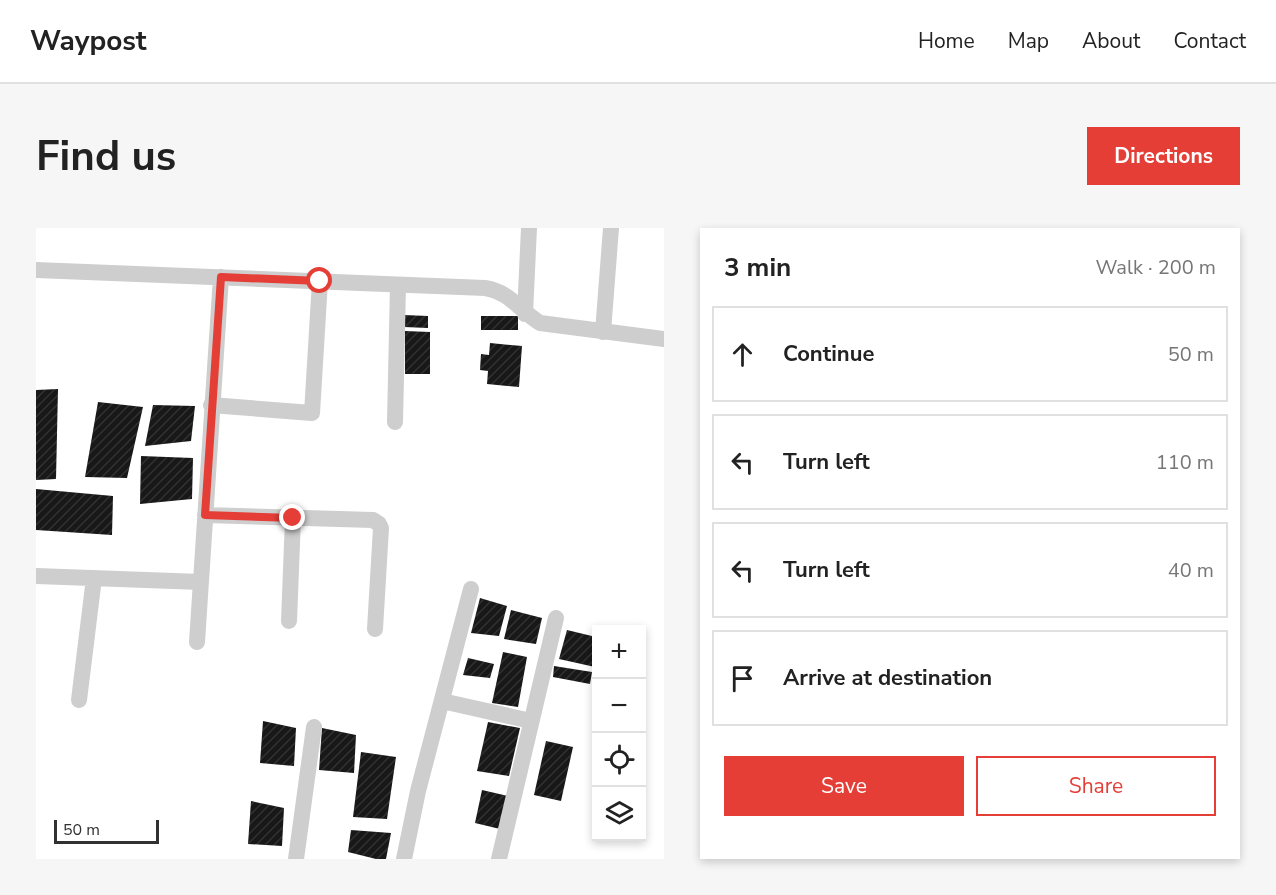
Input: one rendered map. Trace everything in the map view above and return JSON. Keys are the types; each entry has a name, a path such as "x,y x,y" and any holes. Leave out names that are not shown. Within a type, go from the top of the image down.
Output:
{"street":[{"path":"525,314 529,228"},
{"path":"603,332 611,228"},
{"path":"36,270 485,288 498,290 525,314 550,326 664,339"},
{"path":"197,642 221,277"},
{"path":"211,405 312,413 320,281"},
{"path":"395,422 398,285"},
{"path":"205,515 373,520 379,524 381,528 375,629"},
{"path":"290,621 293,518"},
{"path":"36,576 201,582"},
{"path":"79,700 94,578"},
{"path":"404,859 418,791 471,589"},
{"path":"500,859 556,618"},
{"path":"442,701 531,722"},
{"path":"296,859 315,727"}],"building":[{"path":"404,315 428,316 428,328 404,327"},
{"path":"481,316 518,316 518,330 481,330"},
{"path":"405,331 430,332 430,374 405,374"},
{"path":"490,343 522,346 519,387 487,384 488,371 480,370 481,354 489,355"},
{"path":"58,389 56,479 36,480 36,390"},
{"path":"98,402 143,407 127,478 85,477"},
{"path":"153,405 195,406 191,441 145,446"},
{"path":"141,456 193,458 192,499 140,504"},
{"path":"36,489 113,496 112,535 36,530"},
{"path":"480,598 507,606 499,636 471,633"},
{"path":"511,610 542,618 536,644 504,639"},
{"path":"567,630 592,636 592,666 559,659"},
{"path":"503,652 527,657 518,707 492,703"},
{"path":"468,658 494,664 490,678 463,675"},
{"path":"554,666 592,672 590,684 553,677"},
{"path":"263,721 296,728 294,766 260,763"},
{"path":"488,722 520,728 509,776 477,771"},
{"path":"322,728 356,735 354,773 319,770"},
{"path":"546,741 573,747 561,801 534,795"},
{"path":"361,752 396,757 387,819 353,817"},
{"path":"482,790 508,796 500,829 475,823"},
{"path":"251,801 284,808 282,846 248,844"},
{"path":"351,830 391,833 386,859 376,859 348,852"}],"route":[{"path":"293,518 205,515 221,277 320,281"}]}
